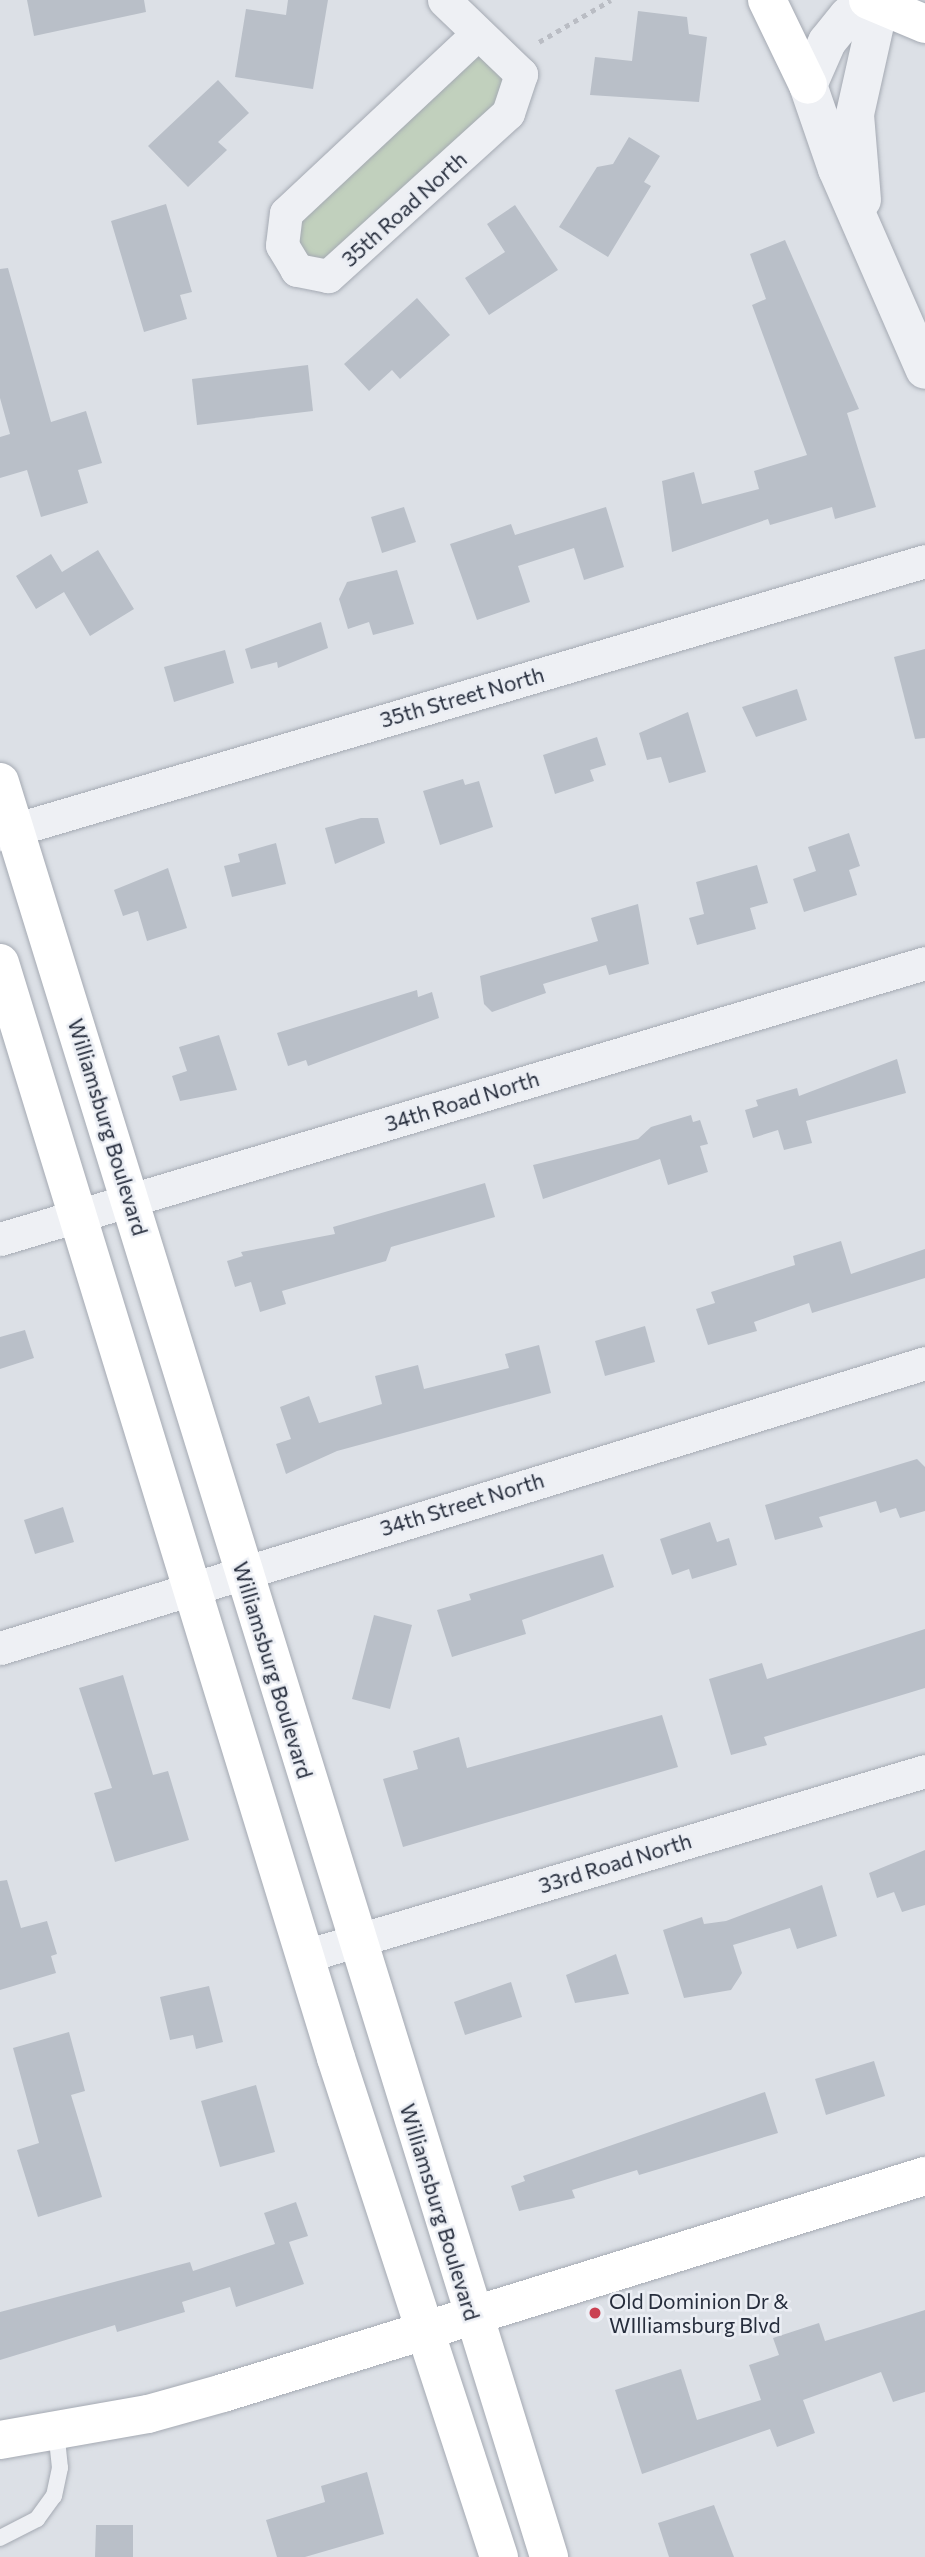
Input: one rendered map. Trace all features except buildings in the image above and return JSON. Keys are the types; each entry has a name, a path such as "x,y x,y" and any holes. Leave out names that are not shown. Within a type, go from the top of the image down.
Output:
{"main road":[{"path":"767,0 808,85"},
{"path":"877,2 925,24"},
{"name":"Williamsburg Boulevard","path":"0,782 9,831 130,1199 355,1941 549,2557"},
{"path":"0,963 304,1956 424,2335 499,2557"},
{"path":"0,2440 148,2414 424,2335 925,2176"}],"street":[{"name":"35th Road North","path":"444,0 475,36 504,52 521,74 508,113 328,276 297,271 282,246 286,213 475,36"},
{"path":"877,2 848,16 827,42 808,85 862,227 925,370"},
{"path":"862,227 855,114 877,2"},
{"name":"35th Street North","path":"9,831 925,561"},
{"name":"34th Road North","path":"0,1239 925,963"},
{"name":"34th Street North","path":"0,1648 925,1363"},
{"name":"33rd Road North","path":"304,1956 925,1771"}],"lane":[{"path":"0,2538 37,2519 54,2496 60,2468 56,2430"}],"path":[{"path":"539,42 611,0"}],"green space":[{"path":"475,36 504,52 508,113 328,276 297,270 286,213"}],"place":[{"name":"Old Dominion Dr & WIlliamsburg Blvd","path":"595,2313"}]}
